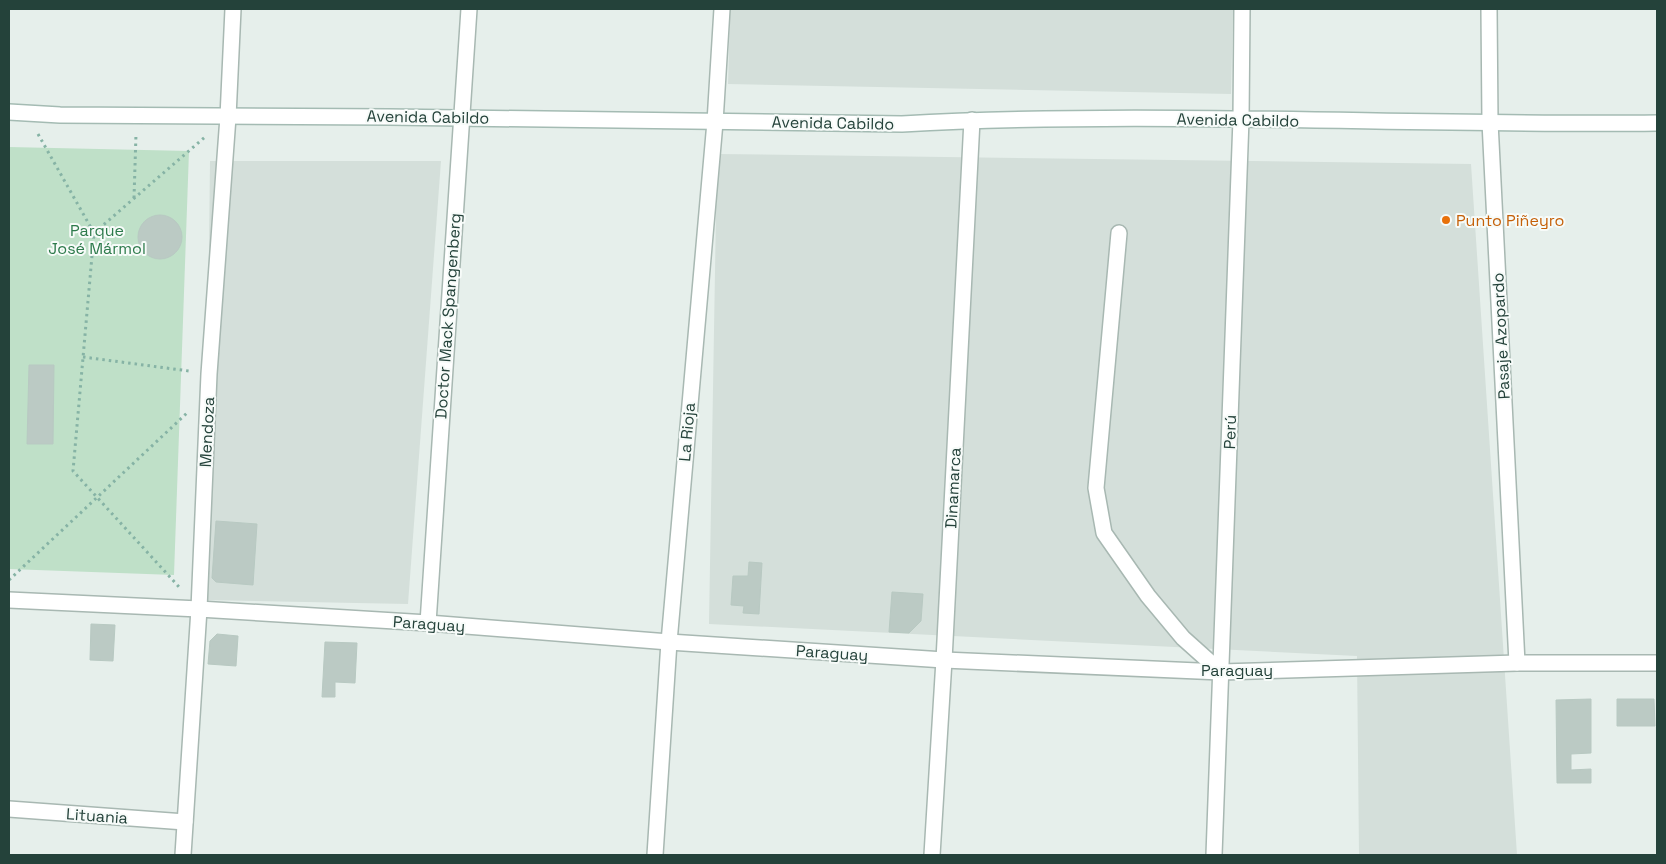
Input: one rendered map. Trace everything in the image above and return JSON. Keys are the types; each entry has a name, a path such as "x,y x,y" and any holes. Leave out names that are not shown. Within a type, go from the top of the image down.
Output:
{"street":[{"name":"Mendoza","path":"183,855 233,9"},
{"name":"Doctor Mack Spangenberg","path":"428,623 468,9"},
{"name":"La Rioja","path":"655,855 669,642 722,9"},
{"name":"Perú","path":"1214,855 1241,119 1242,9"},
{"name":"Pasaje Azopardo","path":"1489,9 1490,122 1517,663"},
{"name":"Avenida Cabildo","path":"9,112 60,115 902,124 972,120 1241,119 1572,124 1657,123"},
{"name":"Dinamarca","path":"932,855 972,120"},
{"path":"1119,232 1096,488 1104,533 1148,596 1182,638 1221,672"},
{"name":"Paraguay","path":"9,600 428,623 669,642 944,660 1221,672 1517,663 1657,663"},
{"name":"Lituania","path":"9,810 185,822"}],"path":[{"path":"26,113 94,233 73,471 199,609"},
{"path":"134,198 137,115"},
{"path":"94,233 228,117"},
{"path":"83,356 210,374"},
{"path":"9,580 209,393"}],"shaded area":[{"path":"730,9 1233,9 1231,94 728,84"},
{"path":"717,154 1471,164 1517,855 1359,855 1357,656 709,624"},
{"path":"210,161 441,161 408,604 205,600"}],"green space":[{"name":"Parque José Mármol","path":"9,147 189,151 174,575 9,569"}],"building":[{"path":"164,215 176,221 181,228 181,246 176,253 169,258 156,259 148,256 141,249 138,233 141,225 148,218"},
{"path":"29,365 54,365 53,444 27,444"},
{"path":"216,521 257,524 253,585 216,582 212,578"},
{"path":"749,562 762,563 759,614 743,613 744,606 731,605 733,576 748,576"},
{"path":"892,592 923,594 921,621 909,633 889,632"},
{"path":"91,624 115,625 113,661 90,660"},
{"path":"217,634 238,636 236,666 208,664 210,641"},
{"path":"325,642 357,643 355,683 335,682 335,697 322,697"},
{"path":"1591,699 1591,753 1571,754 1571,770 1591,769 1591,783 1557,783 1556,700"},
{"path":"1617,699 1654,699 1655,726 1617,726"}],"place":[{"name":"Punto Piñeyro","path":"1446,220"}]}
